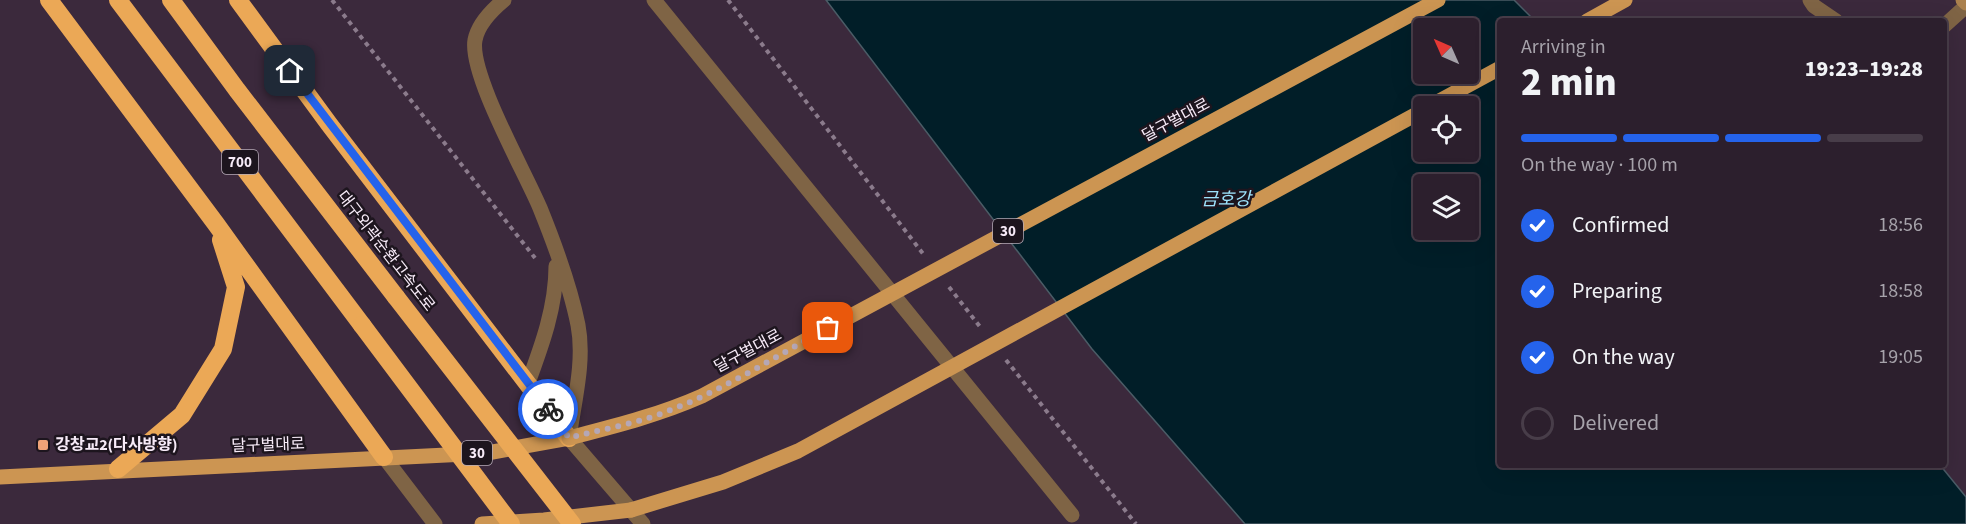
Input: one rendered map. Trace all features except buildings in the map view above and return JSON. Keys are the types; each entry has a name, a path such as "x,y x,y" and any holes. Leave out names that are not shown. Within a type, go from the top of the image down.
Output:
{"highway":[{"path":"49,0 216,224 384,457"},
{"name":"700","path":"118,0 511,524"},
{"name":"대구외곽순환고속도로","path":"171,0 237,90 572,524"},
{"path":"238,0 400,218 569,438"},
{"path":"118,469 182,415 223,349 236,286 216,224"}],"main road":[{"name":"달구벌대로","path":"0,477 118,469 487,453 569,438 636,422 702,396 1438,0"},
{"path":"1592,18 1625,0"},
{"path":"1448,96 1497,70"},
{"path":"482,524 544,520 631,510 723,482 798,451 1413,116"}],"street":[{"path":"504,0 481,25 475,41 476,62 556,251 578,328 579,372 569,438 643,524"},
{"path":"654,0 1072,515"},
{"path":"1810,0 1814,6 1832,18"},
{"path":"1947,23 1965,3"},
{"path":"528,383 542,343 556,285 556,251"},
{"path":"384,457 435,524"}],"path":[{"path":"332,0 556,285"}],"water":[{"name":"금호강","path":"826,0 1514,0 1532,18 1497,18 1497,468 1942,468 1966,497 1966,524 1245,524 1092,349"}],"way so far":[{"path":"548,409 569,438 636,422 702,396 828,328"}],"place":[{"name":"강창교2(다사방향)","path":"43,445"}],"route":[{"path":"290,71 548,409"}]}
